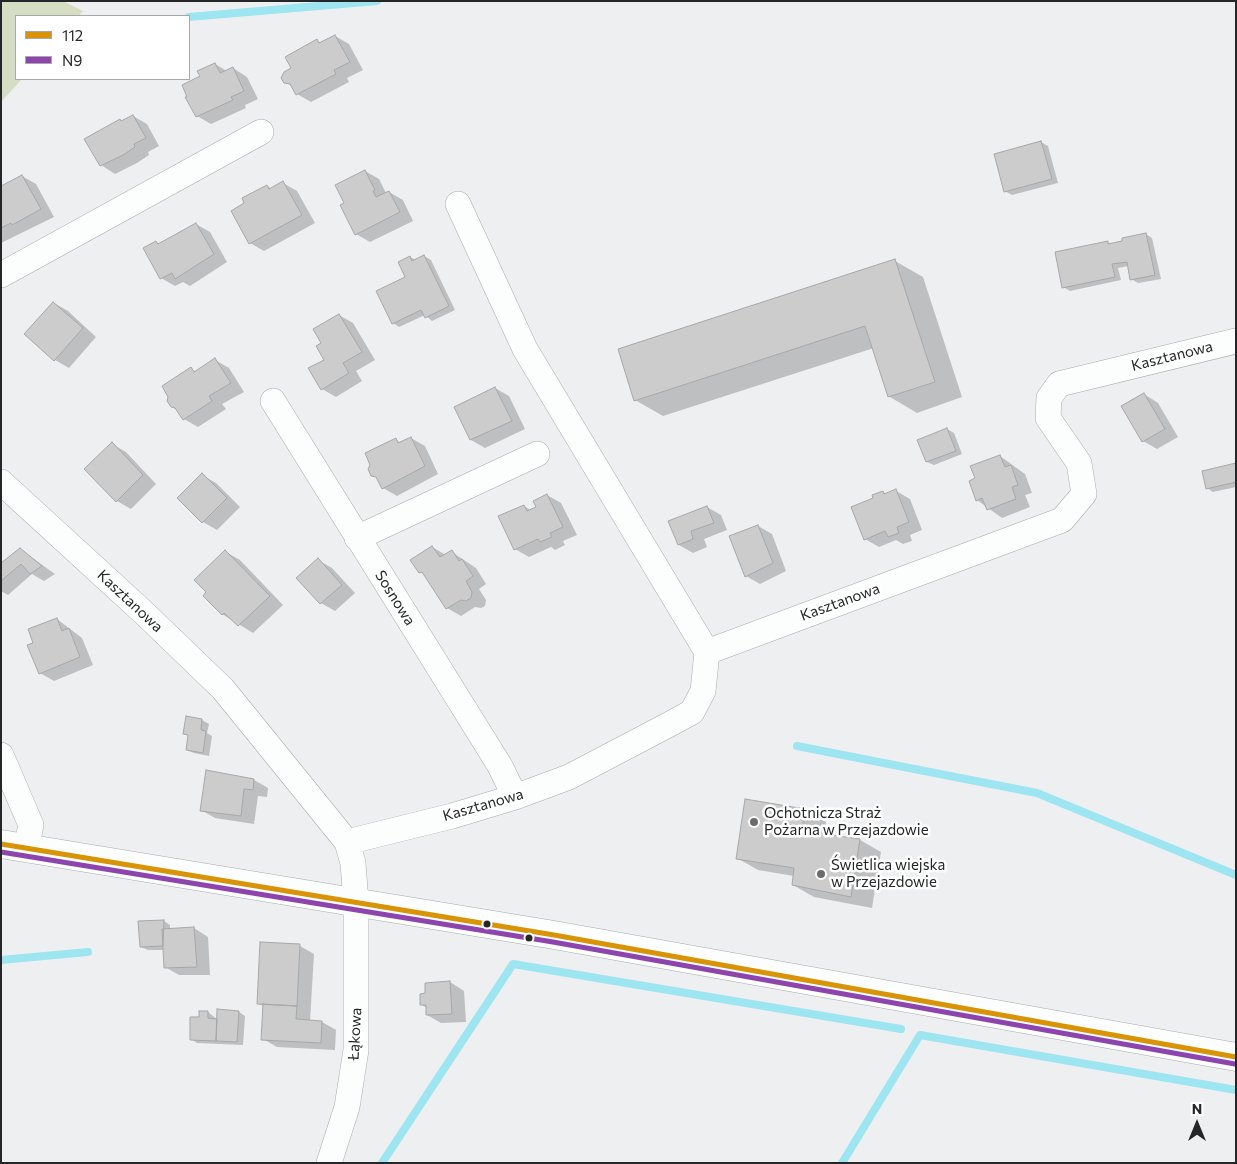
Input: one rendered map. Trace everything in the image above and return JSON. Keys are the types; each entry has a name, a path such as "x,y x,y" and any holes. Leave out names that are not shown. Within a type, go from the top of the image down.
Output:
{"street":[{"path":"1,275 261,132"},
{"path":"458,204 525,349 707,652"},
{"name":"Kasztanowa","path":"347,842 515,797 569,777 692,712 703,691 707,652 1062,520 1084,494 1079,463 1048,418 1049,398 1059,384 1236,340"},
{"name":"Sosnowa","path":"273,401 500,766 515,797"},
{"path":"358,538 538,454"},
{"name":"Kasztanowa","path":"1,482 143,612 223,689 347,842 353,863 356,903"},
{"path":"1,755 31,825 14,846 563,937 1236,1056"},
{"name":"Łąkowa","path":"329,1163 347,1107 356,1050 356,903"}],"green space":[{"path":"1,1 63,1 83,11 80,15 15,15 15,80 21,80 1,102"}],"building":[{"path":"335,35 350,62 334,70 336,74 296,95 290,84 284,83 281,78 284,72 291,68 285,57 317,39 319,43"},
{"path":"215,63 220,73 233,67 244,91 231,97 233,100 196,117 185,97 187,97 182,85 200,76 197,71"},
{"path":"133,115 146,138 134,144 135,147 123,155 100,166 84,139 120,119 121,121"},
{"path":"1041,141 1052,179 1004,192 994,154"},
{"path":"365,170 375,190 373,191 376,197 389,191 400,212 355,235 340,205 344,203 335,185"},
{"path":"22,175 41,209 12,225 11,223 1,228 1,186"},
{"path":"283,181 302,215 249,244 231,211 244,203 242,198 267,185 269,189"},
{"path":"196,223 214,254 175,279 172,273 160,279 143,248 156,241 158,244"},
{"path":"1146,233 1155,275 1130,280 1127,262 1112,264 1115,277 1062,288 1055,252 1108,241 1108,244 1122,241 1122,238"},
{"path":"424,255 449,306 425,318 421,310 392,324 376,291 405,277 398,262 410,256 412,261"},
{"path":"895,259 935,382 888,397 865,326 634,401 618,349"},
{"path":"53,302 83,328 54,361 24,334"},
{"path":"339,314 362,352 343,363 349,373 321,390 308,368 324,360 316,346 321,343 313,329"},
{"path":"215,358 231,383 209,396 212,401 183,420 175,408 171,407 167,401 168,397 162,386 191,367 194,372"},
{"path":"495,387 512,421 470,440 454,407"},
{"path":"1144,393 1165,429 1142,442 1121,406"},
{"path":"947,428 956,451 926,462 917,440"},
{"path":"411,437 425,466 382,489 376,477 371,476 368,469 370,465 365,453 396,438 398,443"},
{"path":"112,442 143,475 116,502 84,469"},
{"path":"1000,455 1005,467 1011,465 1018,485 1012,487 1016,499 987,510 982,498 976,501 969,481 975,478 970,466"},
{"path":"1236,463 1236,482 1206,489 1202,471"},
{"path":"202,473 227,498 202,523 177,498"},
{"path":"896,489 909,522 897,527 899,533 888,537 885,531 864,540 851,507 873,498 872,495 883,491 884,494"},
{"path":"547,494 563,527 550,533 552,537 540,542 538,539 514,550 498,516 524,505 527,511 536,507 533,501"},
{"path":"707,506 714,523 691,531 693,539 678,545 668,521"},
{"path":"758,525 773,563 745,577 729,536"},
{"path":"432,546 440,557 452,550 459,561 462,559 473,576 466,581 472,592 471,598 466,601 461,600 446,609 422,572 419,573 410,560"},
{"path":"20,548 42,566 30,574 21,564 1,581 1,563"},
{"path":"225,550 270,596 238,626 224,613 222,615 203,596 206,592 194,580"},
{"path":"318,558 342,585 320,604 296,578"},
{"path":"57,618 62,631 69,628 80,657 39,674 27,645 33,643 28,629"},
{"path":"186,716 202,719 201,730 206,731 203,753 186,750 188,735 183,734"},
{"path":"206,770 254,779 253,790 244,789 241,816 200,811"},
{"path":"745,799 805,809 802,831 860,839 851,897 792,885 794,868 736,859"},
{"path":"164,920 163,946 140,947 138,921"},
{"path":"194,927 197,967 164,968 162,929"},
{"path":"260,942 300,944 297,1006 257,1004"},
{"path":"450,981 452,1014 426,1015 426,1005 420,1005 420,994 425,993 425,983"},
{"path":"263,1004 297,1006 296,1019 322,1021 321,1043 261,1040"},
{"path":"217,1009 239,1011 237,1042 216,1041"},
{"path":"199,1011 208,1011 208,1018 217,1019 216,1041 190,1040 190,1017 199,1017"}],"waterway":[{"path":"190,17 377,1"},
{"path":"797,746 1037,793 1236,875"},
{"path":"1,960 88,952"},
{"path":"382,1163 513,964 901,1029"},
{"path":"842,1163 920,1035 1236,1090"}],"transit line":[{"name":"112","path":"1,844 554,935 1236,1057"},
{"name":"N9","path":"1,852 553,942 1235,1064"}],"place":[{"name":"Ochotnicza Straż Pożarna w Przejazdowie","path":"754,822"},
{"name":"Świetlica wiejska w Przejazdowie","path":"821,874"}]}
